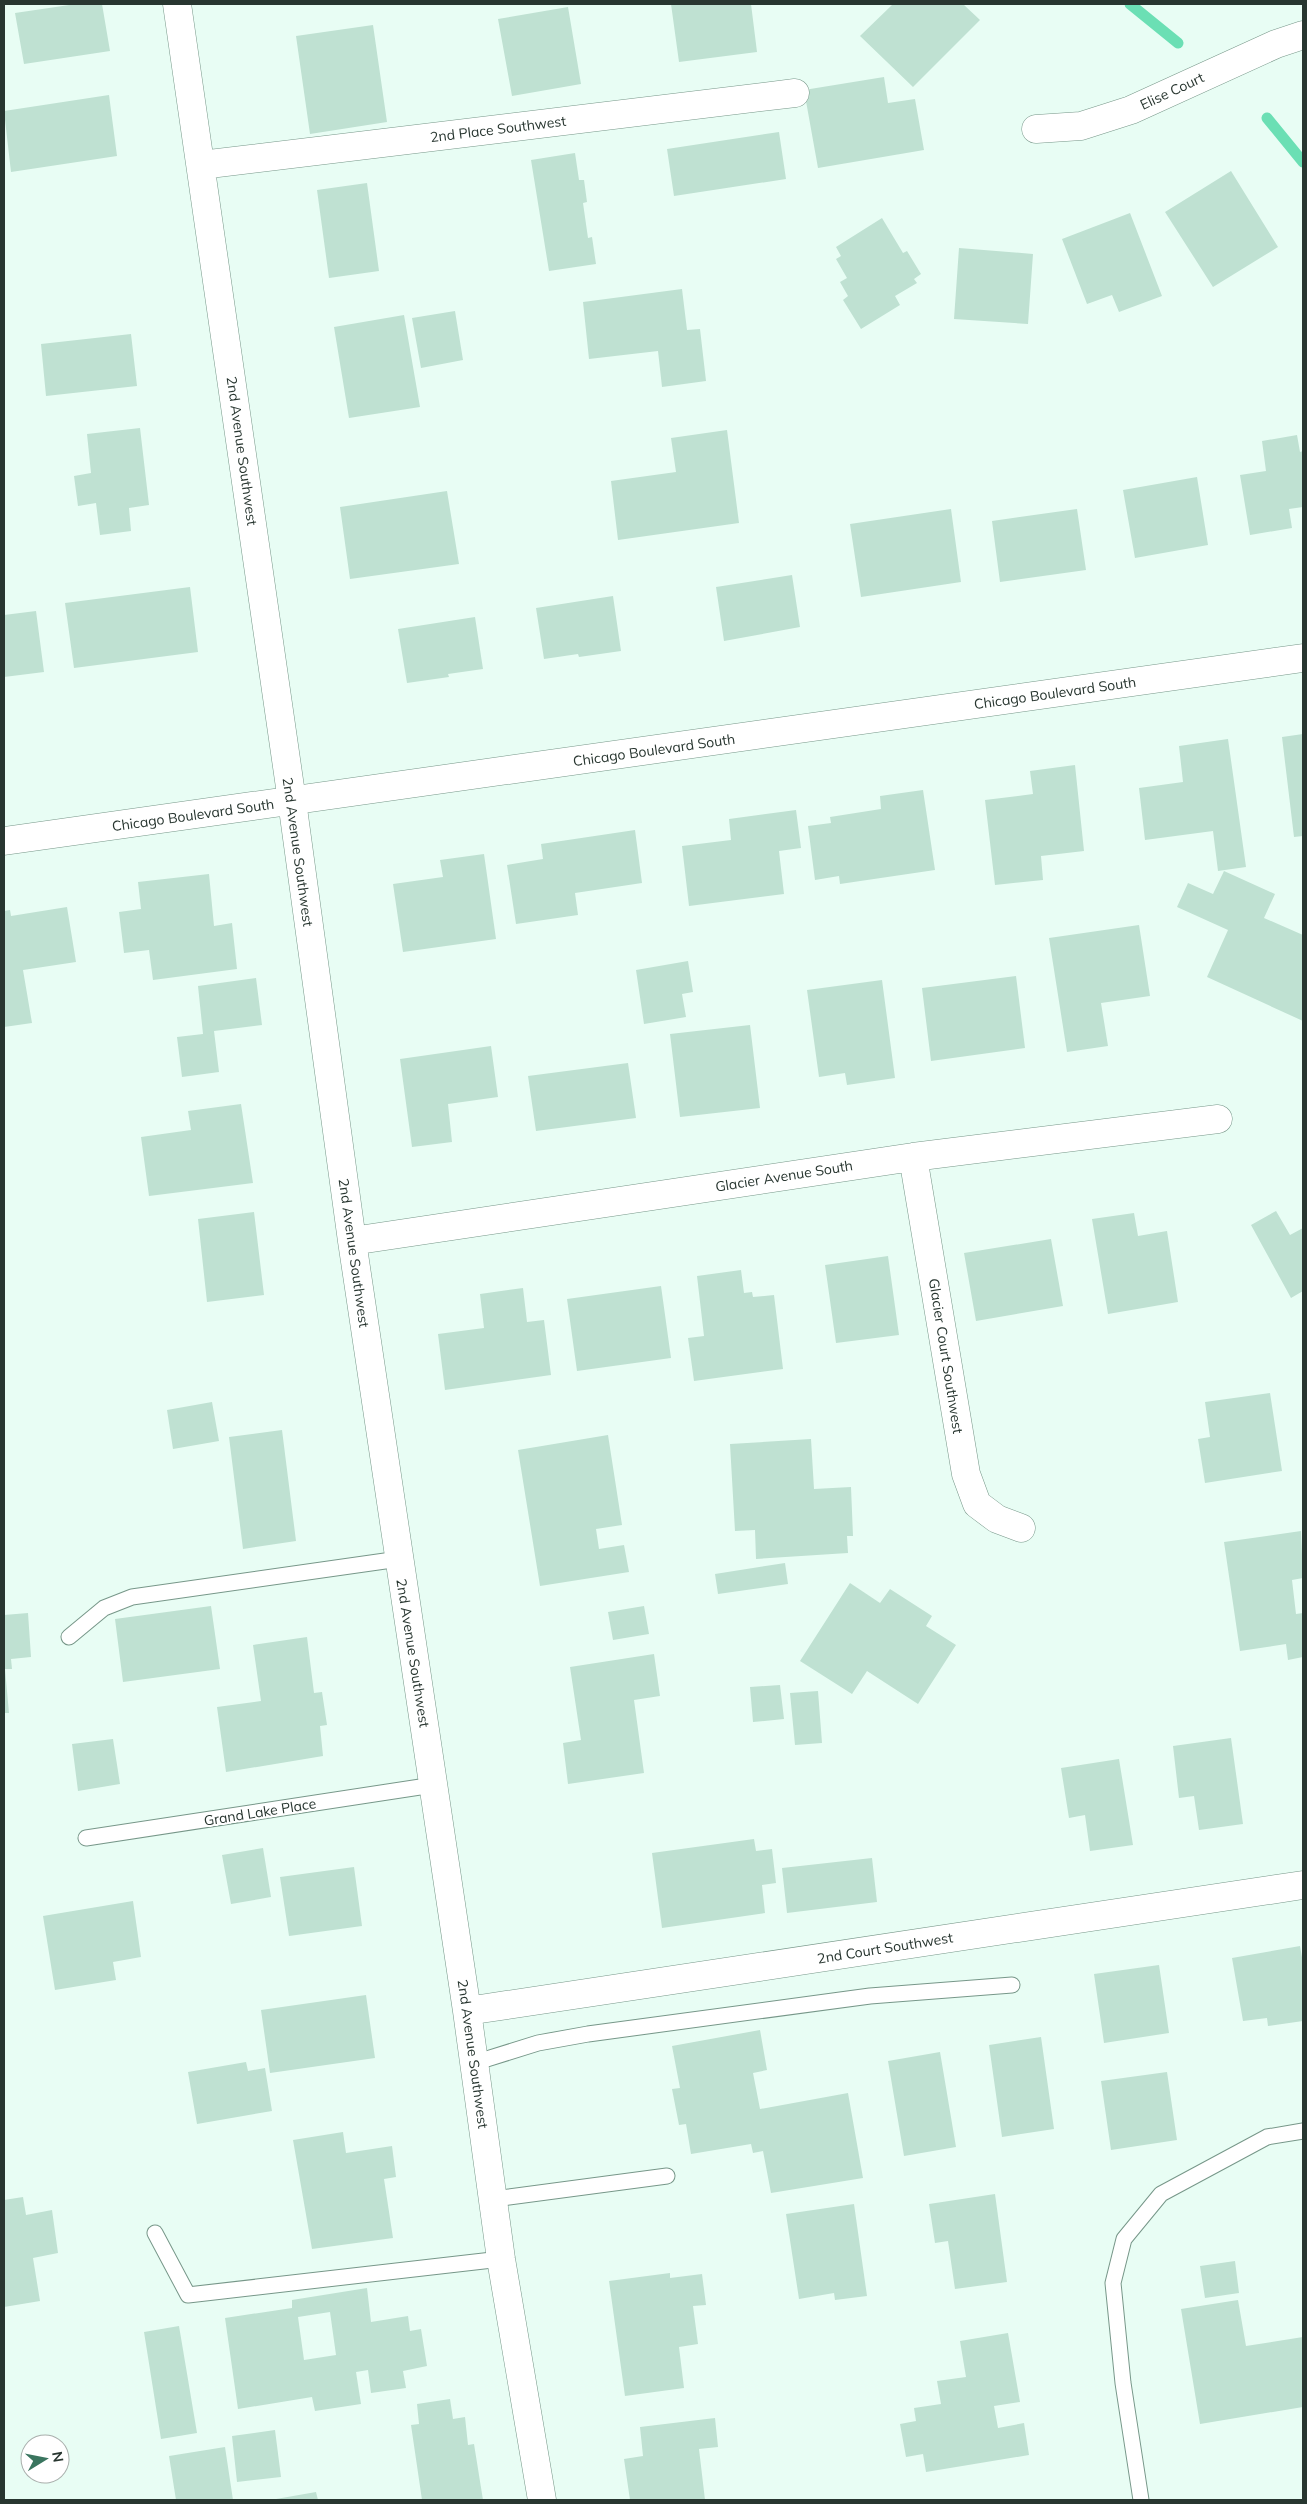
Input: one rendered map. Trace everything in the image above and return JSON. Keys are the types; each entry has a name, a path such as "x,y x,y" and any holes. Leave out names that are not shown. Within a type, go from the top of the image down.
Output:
{"street":[{"name":"2nd Avenue Southwest","path":"177,4 292,801 352,1241 467,2011 502,2259 542,2500"},
{"name":"Elise Court","path":"1036,129 1081,126 1132,110 1276,44 1303,35"},
{"name":"2nd Place Southwest","path":"201,165 795,93"},
{"name":"Chicago Boulevard South","path":"4,841 1303,658"},
{"name":"Glacier Avenue South","path":"352,1241 914,1157 1218,1119"},
{"name":"Glacier Court Southwest","path":"914,1157 966,1474 977,1504 997,1519 1021,1528"},
{"name":"2nd Court Southwest","path":"467,2011 1303,1885"}],"lane":[{"path":"69,1637 104,1608 132,1597 399,1559"},
{"name":"Grand Lake Place","path":"86,1838 433,1786"},
{"path":"474,2063 538,2043 588,2034 870,1996 1012,1985"},
{"path":"1141,2500 1123,2383 1113,2284 1124,2239 1161,2194 1267,2137 1303,2131"},
{"path":"494,2199 667,2176"},
{"path":"155,2233 188,2295 502,2259"}],"building":[{"path":"76,4 102,4 110,51 24,64 15,13"},
{"path":"671,4 751,4 757,52 679,62"},
{"path":"893,4 963,4 980,20 913,87 860,36"},
{"path":"568,7 581,84 512,96 498,19"},
{"path":"373,25 387,122 310,134 296,36"},
{"path":"884,77 888,103 915,99 924,150 818,168 804,90"},
{"path":"109,95 117,156 11,172 4,111"},
{"path":"779,132 786,179 674,196 667,149"},
{"path":"575,153 579,180 584,180 587,202 583,203 588,238 592,237 596,264 549,271 531,160"},
{"path":"1231,171 1278,247 1213,287 1165,212"},
{"path":"367,183 379,271 329,278 317,190"},
{"path":"1130,213 1162,296 1119,312 1112,295 1087,304 1062,239"},
{"path":"882,218 903,253 907,251 921,274 914,279 917,283 895,296 900,305 861,329 843,300 848,296 840,282 847,278 836,259 841,256 836,247"},
{"path":"959,248 1033,254 1028,324 954,319"},
{"path":"682,289 687,330 700,329 706,381 662,387 658,351 589,359 583,302"},
{"path":"455,311 463,360 421,368 412,318"},
{"path":"404,315 420,407 349,418 334,327"},
{"path":"131,334 137,386 46,396 41,344"},
{"path":"140,428 149,505 129,508 131,531 100,535 96,503 78,506 74,476 91,473 87,434"},
{"path":"727,430 739,523 618,540 611,481 676,472 671,438"},
{"path":"1297,435 1300,452 1303,451 1303,507 1289,509 1292,528 1250,535 1240,475 1266,471 1262,441"},
{"path":"1197,477 1208,545 1135,558 1123,490"},
{"path":"447,491 459,564 350,579 340,507"},
{"path":"951,509 961,582 861,597 850,524"},
{"path":"1077,509 1086,570 1000,582 992,521"},
{"path":"792,575 800,627 724,641 716,587"},
{"path":"190,587 198,652 74,668 65,603"},
{"path":"613,596 621,651 579,657 578,654 544,659 536,608"},
{"path":"36,611 44,672 4,677 4,615"},
{"path":"475,617 483,669 448,674 449,677 407,683 398,629"},
{"path":"1303,734 1303,836 1294,837 1282,737"},
{"path":"1228,739 1246,867 1218,871 1213,831 1145,840 1139,788 1183,782 1179,746"},
{"path":"1075,765 1084,851 1041,856 1043,880 995,885 985,800 1033,794 1030,771"},
{"path":"923,790 935,870 840,884 839,876 815,880 808,826 831,823 830,817 881,809 880,796"},
{"path":"796,810 801,848 779,851 784,894 689,906 682,846 731,840 729,819"},
{"path":"635,830 642,883 575,893 578,915 516,924 507,865 543,859 541,844"},
{"path":"484,854 496,939 403,952 393,884 443,877 440,860"},
{"path":"1224,871 1275,894 1264,918 1303,935 1303,1021 1207,977 1228,930 1177,907 1188,883 1213,894"},
{"path":"209,874 214,926 232,923 237,969 153,980 149,950 124,953 119,912 141,909 138,882"},
{"path":"67,907 76,962 23,970 32,1023 4,1027 4,911 10,910 11,916"},
{"path":"1139,925 1150,996 1101,1003 1108,1046 1067,1052 1049,938"},
{"path":"688,961 693,992 682,994 686,1017 644,1024 636,970"},
{"path":"1016,976 1025,1048 931,1061 922,988"},
{"path":"256,978 262,1025 214,1031 219,1072 182,1077 177,1037 203,1034 198,986"},
{"path":"882,980 895,1078 847,1085 845,1073 819,1077 807,990"},
{"path":"750,1025 760,1108 680,1117 670,1034"},
{"path":"491,1046 498,1097 448,1104 452,1142 412,1147 400,1059"},
{"path":"628,1063 636,1118 536,1131 528,1076"},
{"path":"241,1104 253,1183 149,1196 141,1137 191,1130 188,1111"},
{"path":"1276,1211 1290,1235 1303,1228 1303,1291 1291,1298 1251,1225"},
{"path":"254,1212 264,1295 207,1302 198,1219"},
{"path":"1134,1213 1138,1236 1167,1231 1178,1302 1108,1314 1092,1219"},
{"path":"1051,1239 1063,1306 976,1321 964,1253"},
{"path":"888,1256 899,1335 836,1343 825,1265"},
{"path":"741,1270 744,1293 752,1292 753,1297 774,1295 783,1369 694,1381 688,1338 704,1336 697,1276"},
{"path":"661,1286 671,1358 577,1371 567,1299"},
{"path":"523,1288 527,1322 544,1320 551,1375 445,1390 438,1334 484,1328 480,1294"},
{"path":"1270,1393 1282,1471 1205,1483 1198,1439 1210,1437 1205,1402"},
{"path":"212,1402 219,1441 173,1449 167,1410"},
{"path":"282,1430 296,1541 243,1549 229,1437"},
{"path":"608,1435 622,1525 596,1529 599,1549 624,1545 629,1572 540,1586 518,1450"},
{"path":"811,1439 814,1489 851,1487 853,1536 847,1536 848,1553 756,1559 755,1530 735,1531 730,1444"},
{"path":"1301,1531 1303,1578 1292,1580 1296,1614 1303,1613 1303,1657 1288,1660 1286,1644 1240,1651 1224,1542"},
{"path":"785,1563 788,1584 718,1594 715,1574"},
{"path":"850,1583 880,1603 890,1589 932,1616 926,1626 956,1645 918,1704 867,1671 852,1694 800,1661"},
{"path":"211,1606 220,1669 123,1682 115,1619"},
{"path":"644,1606 649,1634 613,1640 608,1612"},
{"path":"28,1613 31,1657 11,1659 12,1669 5,1669 9,1713 4,1713 4,1615"},
{"path":"307,1637 314,1693 322,1692 327,1725 320,1726 323,1756 226,1772 217,1707 261,1701 253,1645"},
{"path":"654,1654 660,1696 634,1700 644,1773 568,1784 563,1743 581,1740 570,1667"},
{"path":"780,1685 784,1719 753,1722 750,1687"},
{"path":"818,1691 822,1743 795,1745 790,1693"},
{"path":"1231,1738 1243,1824 1199,1830 1194,1796 1179,1798 1173,1746"},
{"path":"113,1739 120,1784 78,1791 72,1744"},
{"path":"1119,1759 1133,1845 1090,1851 1085,1815 1069,1818 1061,1768"},
{"path":"754,1839 756,1851 772,1849 776,1883 762,1885 765,1913 662,1928 652,1853"},
{"path":"263,1848 271,1897 231,1904 222,1855"},
{"path":"872,1858 877,1902 787,1913 782,1868"},
{"path":"354,1867 362,1926 289,1936 280,1877"},
{"path":"133,1901 141,1957 113,1962 116,1980 55,1990 43,1916"},
{"path":"1300,1946 1303,1963 1303,2021 1268,2026 1267,2018 1243,2021 1232,1958"},
{"path":"1159,1965 1169,2033 1104,2043 1094,1974"},
{"path":"366,1995 375,2058 270,2073 261,2010"},
{"path":"760,2030 767,2070 753,2073 760,2109 848,2093 863,2178 771,2193 763,2151 753,2153 751,2144 691,2154 686,2124 679,2125 672,2089 680,2088 672,2046"},
{"path":"1041,2037 1054,2129 1002,2137 989,2045"},
{"path":"940,2052 956,2147 904,2156 888,2061"},
{"path":"246,2062 248,2071 265,2068 272,2111 197,2124 188,2072"},
{"path":"1167,2072 1177,2140 1111,2150 1101,2081"},
{"path":"343,2132 346,2153 392,2146 396,2177 384,2179 393,2238 312,2249 293,2140"},
{"path":"995,2194 1007,2282 955,2289 948,2241 935,2243 929,2204"},
{"path":"23,2197 26,2215 52,2210 58,2253 33,2258 40,2301 4,2307 4,2200"},
{"path":"854,2204 867,2296 835,2300 834,2293 799,2299 786,2214"},
{"path":"1235,2261 1239,2293 1205,2298 1200,2266"},
{"path":"670,2273 670,2278 702,2274 706,2305 693,2306 698,2344 679,2347 684,2388 625,2396 609,2281"},
{"path":"367,2288 371,2322 408,2316 410,2331 421,2329 427,2366 403,2371 406,2388 371,2393 368,2370 356,2372 361,2404 315,2411 312,2397 238,2409 225,2318 292,2308 292,2300","holes":["330,2312 336,2355 304,2360 298,2317"]},
{"path":"1238,2300 1246,2346 1303,2337 1303,2407 1200,2424 1181,2309"},
{"path":"179,2326 197,2433 161,2439 144,2332"},
{"path":"1008,2333 1020,2402 994,2406 998,2428 1024,2423 1029,2455 926,2472 923,2454 906,2457 900,2424 916,2421 914,2408 941,2404 937,2381 966,2377 960,2341"},
{"path":"450,2399 453,2419 465,2417 468,2445 474,2444 483,2500 422,2500 411,2425 419,2424 417,2404"},
{"path":"715,2418 718,2447 699,2449 705,2500 630,2500 624,2459 643,2456 640,2427"},
{"path":"275,2430 281,2477 237,2482 232,2436"},
{"path":"225,2447 233,2500 176,2500 169,2456"},
{"path":"316,2492 318,2500 276,2500 276,2499"}],"waterway":[{"path":"1130,4 1178,43"},
{"path":"1267,118 1303,162"}]}
